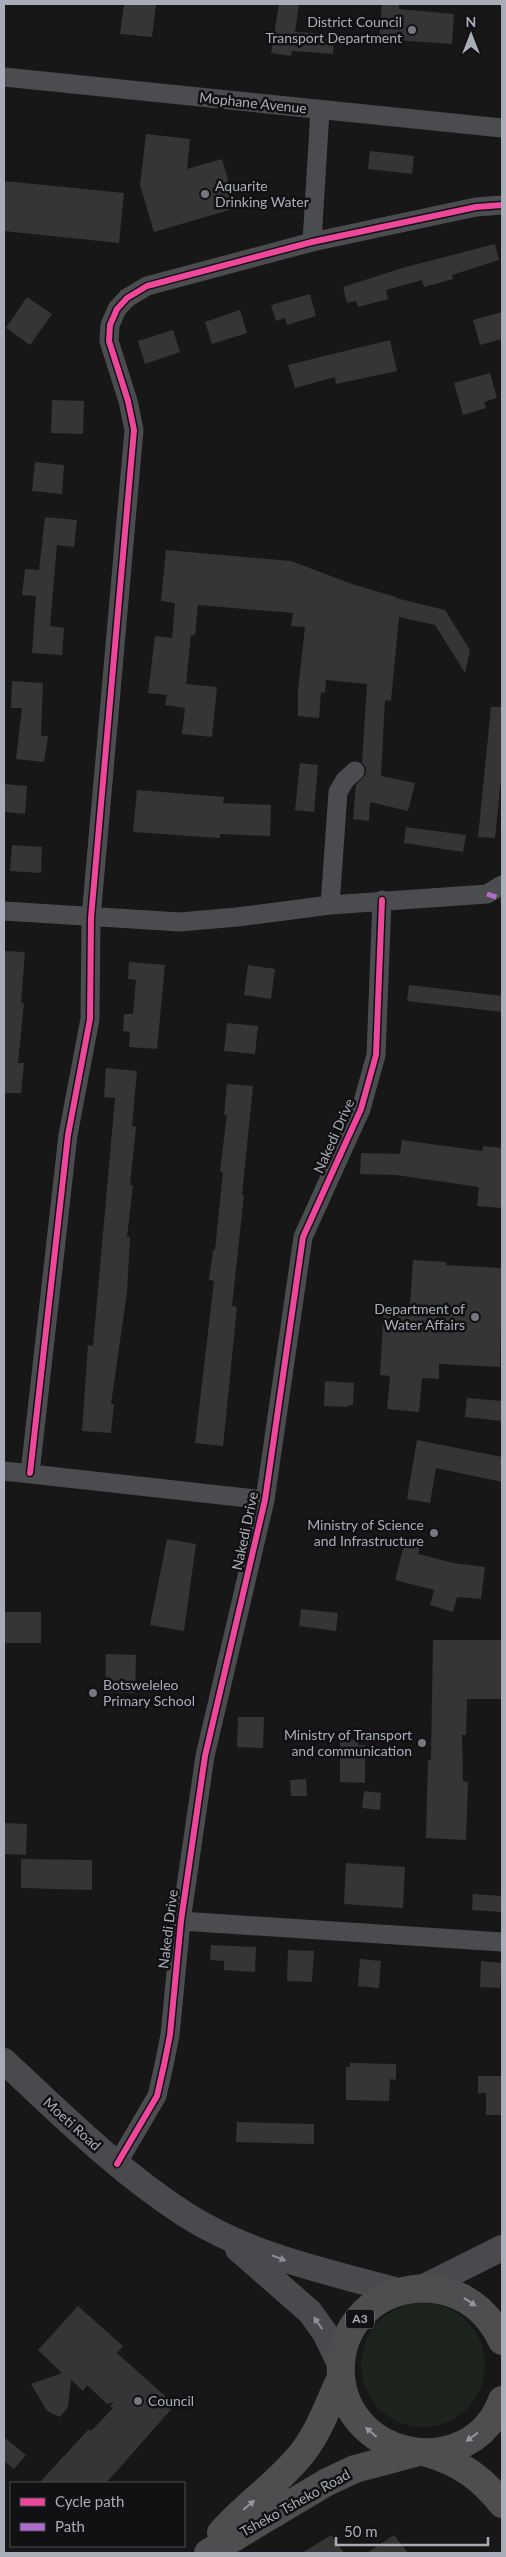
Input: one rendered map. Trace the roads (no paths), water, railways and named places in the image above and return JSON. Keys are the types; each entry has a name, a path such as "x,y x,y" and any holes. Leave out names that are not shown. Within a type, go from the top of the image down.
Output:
{"highway":[{"path":"411,2289 445,2290 465,2298 482,2310 496,2326 502,2341"},
{"name":"A3","path":"411,2289 380,2300 358,2321 344,2347 341,2372 346,2399 357,2419 373,2435 393,2447 449,2459 473,2473 502,2504"},
{"name":"Tsheko Tsheko Road","path":"204,2553 233,2519 274,2485 303,2452 321,2424 341,2372"},
{"name":"A3","path":"420,2453 450,2450 471,2439 489,2423 502,2400"},
{"name":"Tsheko Tsheko Road","path":"208,2553 327,2482 355,2469 420,2453"}],"street":[{"name":"Mophane Avenue","path":"4,77 502,128"},
{"path":"312,242 320,110"},
{"path":"30,1474 68,1135 90,1019 91,918 134,430 128,401 109,341 110,324 117,309 127,298 147,286 312,242 476,207 502,205"},
{"path":"330,904 338,792 345,780 355,771"},
{"path":"4,911 91,918 180,922 238,917 330,904 487,894 502,885"},
{"name":"Nakedi Drive","path":"117,2164 156,2096 170,2035 181,1921 205,1756 266,1500 303,1237 361,1109 376,1055 382,900"},
{"path":"4,1471 266,1500"},
{"path":"181,1921 502,1942"},
{"name":"Moeti Road","path":"4,2061 117,2164 186,2215 218,2232 299,2266 411,2289"},
{"name":"Moeti Road","path":"218,2232 310,2312 325,2333 341,2372"},
{"path":"411,2289 502,2248"}],"place":[{"name":"District Council Transport Department","path":"412,30"},
{"name":"Aquarite Drinking Water","path":"205,194"},
{"name":"Department of Water Affairs","path":"475,1317"},
{"name":"Ministry of Science and Infrastructure","path":"434,1533"},
{"name":"Botsweleleo Primary School","path":"93,1693"},
{"name":"Ministry of Transport and communication","path":"422,1743"},
{"name":"Council","path":"138,2401"}]}
